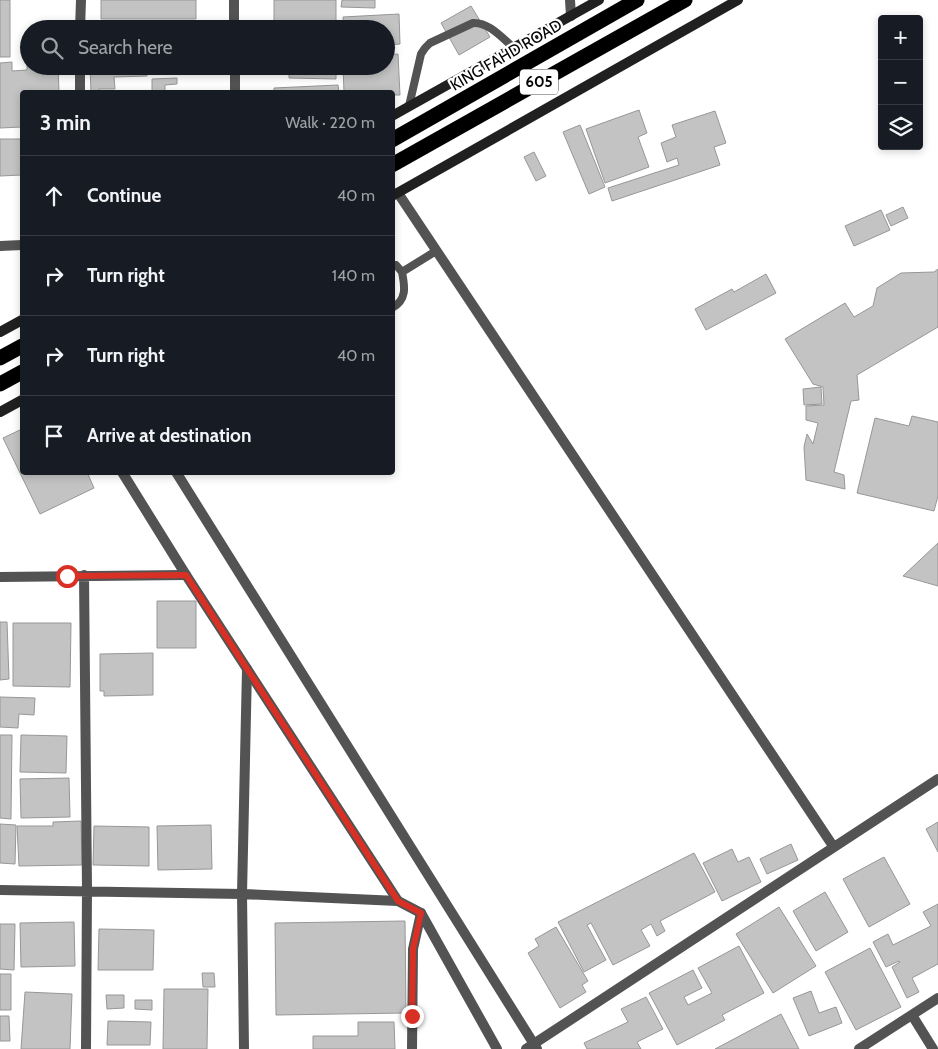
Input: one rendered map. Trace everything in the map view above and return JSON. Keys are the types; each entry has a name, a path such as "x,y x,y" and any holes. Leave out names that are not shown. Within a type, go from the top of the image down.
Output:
{"highway":[{"name":"KING FAHD ROAD","path":"395,138 637,0"},
{"name":"605","path":"395,163 685,0"},
{"path":"0,358 20,347"},
{"path":"0,384 20,373"}],"main road":[{"path":"395,114 599,0"},
{"path":"395,194 738,0"},
{"path":"0,332 20,321"},
{"path":"0,412 20,401"}],"street":[{"path":"80,0 80,20"},
{"path":"234,0 234,20"},
{"path":"570,0 571,16"},
{"path":"80,75 80,90"},
{"path":"235,75 235,90"},
{"path":"395,194 436,250 833,846"},
{"path":"0,246 20,245"},
{"path":"124,475 186,575 398,901"},
{"path":"178,475 532,1047 833,846 938,779"},
{"path":"84,575 87,890 86,1049"},
{"path":"0,577 186,575"},
{"path":"244,1049 242,894 247,669"},
{"path":"0,890 242,894 398,901 421,913 497,1049"},
{"path":"412,1049 413,949 421,913"},
{"path":"859,1049 938,998"},
{"path":"912,1015 933,1049"}],"lane":[{"path":"409,106 421,54 430,43 478,22 486,25 514,48"},
{"path":"402,272 436,250"},
{"path":"395,266 402,272 406,288 403,298 395,306"}],"building":[{"path":"0,0 10,0 10,57 0,57"},
{"path":"101,0 196,0 196,19 101,19"},
{"path":"274,0 336,0 336,20 274,20"},
{"path":"342,0 375,0 375,8 341,7"},
{"path":"471,6 490,37 459,55 441,23"},
{"path":"399,14 400,44 395,44 395,20 343,20 343,17"},
{"path":"395,54 398,54 400,95 395,95 395,90 344,90 343,75 395,75"},
{"path":"12,62 12,71 20,70 20,75 58,75 59,90 20,90 20,127 0,128 0,63"},
{"path":"90,75 147,75 114,77 115,89 91,90"},
{"path":"289,75 336,75 336,79 289,78"},
{"path":"177,78 177,84 165,85 165,90 152,90 152,79"},
{"path":"338,85 339,90 274,90 274,88"},
{"path":"639,110 647,133 638,137 649,167 605,183 586,129"},
{"path":"715,111 726,143 714,147 720,165 612,201 608,188 679,165 677,158 667,162 661,143 676,137 672,125"},
{"path":"580,125 605,187 589,194 563,132"},
{"path":"0,139 20,139 20,175 0,176"},
{"path":"534,152 546,176 536,181 524,157"},
{"path":"903,207 908,218 891,226 886,215"},
{"path":"881,210 890,230 854,246 845,226"},
{"path":"938,269 938,327 857,375 859,400 851,401 834,472 844,475 845,489 806,480 804,447 807,434 813,444 818,423 806,420 806,406 824,405 823,387 813,384 785,339 845,303 854,317 873,306 877,288 901,273 934,272"},
{"path":"766,274 776,293 706,330 695,309 732,289 734,292"},
{"path":"821,387 822,404 804,405 803,389"},
{"path":"912,416 938,422 938,496 934,511 857,493 875,418 909,426"},
{"path":"20,430 20,473 3,438"},
{"path":"21,475 88,475 94,488 40,514"},
{"path":"938,543 938,586 903,576"},
{"path":"157,601 196,601 196,648 157,648"},
{"path":"0,622 7,622 9,679 0,680"},
{"path":"13,623 71,623 70,687 13,686"},
{"path":"153,653 153,695 104,696 104,691 100,691 100,654"},
{"path":"0,697 35,698 34,715 19,714 18,728 0,727"},
{"path":"0,735 12,735 11,819 0,818"},
{"path":"21,735 67,736 66,773 20,772"},
{"path":"69,778 70,817 21,818 20,779"},
{"path":"81,821 82,865 19,866 17,826 53,826 53,822"},
{"path":"938,822 938,852 926,829"},
{"path":"0,824 16,825 15,864 0,863"},
{"path":"211,825 212,869 158,870 157,826"},
{"path":"94,826 149,827 149,866 93,865"},
{"path":"791,844 798,860 767,874 760,859"},
{"path":"732,849 738,862 749,857 761,882 722,901 703,863"},
{"path":"694,853 715,892 660,921 665,931 657,936 651,924 641,930 650,946 613,965 591,923 587,925 606,960 584,972 558,922"},
{"path":"884,857 910,904 869,927 843,879"},
{"path":"825,892 848,932 816,951 793,911"},
{"path":"938,904 938,964 912,978 919,992 907,998 892,967 900,962 886,967 873,942 888,934 893,945 931,926 923,912"},
{"path":"779,907 816,966 773,993 736,934"},
{"path":"405,921 406,1013 276,1015 275,923"},
{"path":"74,922 75,966 21,967 20,923"},
{"path":"0,924 15,924 14,970 0,969"},
{"path":"556,927 588,981 582,985 586,992 560,1008 528,953 539,946 535,939"},
{"path":"99,929 154,930 153,970 98,970"},
{"path":"739,946 764,993 722,1015 725,1020 677,1045 649,993 693,970 702,988 684,997 688,1005 712,993 698,968"},
{"path":"870,948 901,1007 856,1030 825,972"},
{"path":"202,973 214,973 215,987 203,987"},
{"path":"0,974 11,974 11,1010 0,1010"},
{"path":"164,989 208,989 207,1049 163,1049"},
{"path":"811,991 819,1013 836,1007 842,1023 809,1036 793,998"},
{"path":"25,992 72,994 70,1049 21,1049"},
{"path":"106,995 124,995 124,1008 107,1009"},
{"path":"646,997 663,1029 637,1042 641,1049 587,1049 584,1043 628,1022 621,1009"},
{"path":"135,1000 152,1000 152,1010 135,1009"},
{"path":"781,1014 799,1049 715,1049"},
{"path":"0,1016 9,1016 10,1041 0,1041"},
{"path":"108,1021 151,1022 150,1045 107,1045"},
{"path":"358,1022 394,1022 395,1049 313,1049 313,1036 358,1036"}],"route":[{"path":"67,576 186,575 398,901 421,913 413,949 412,1016"}]}
